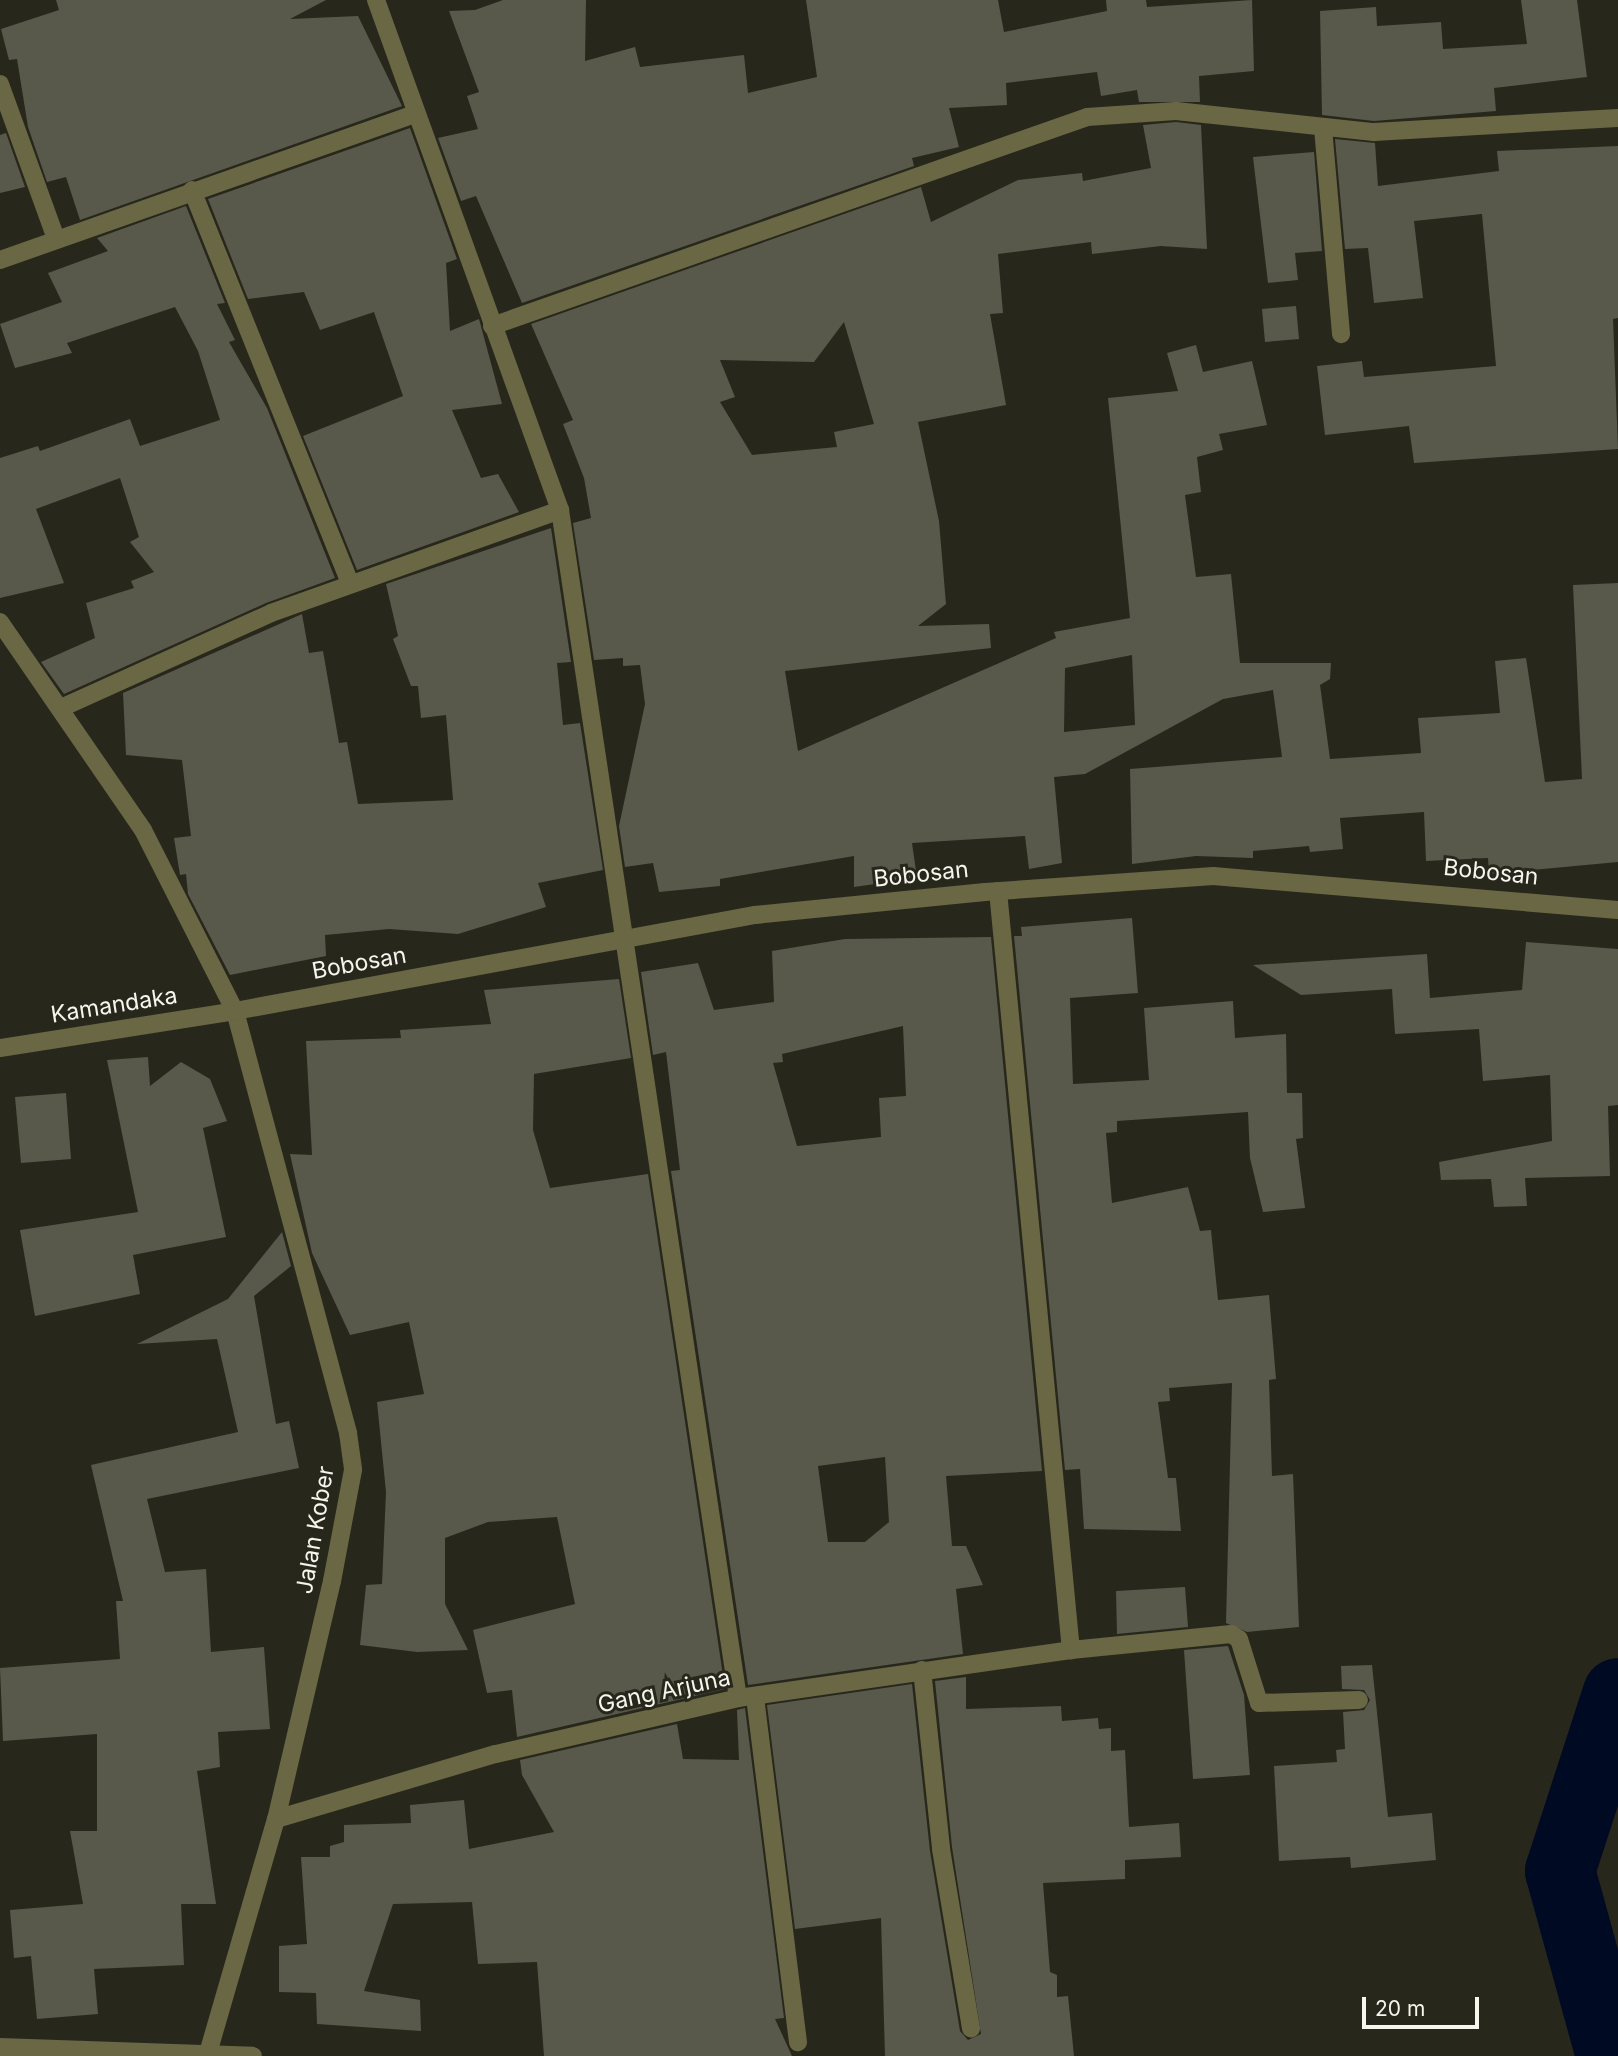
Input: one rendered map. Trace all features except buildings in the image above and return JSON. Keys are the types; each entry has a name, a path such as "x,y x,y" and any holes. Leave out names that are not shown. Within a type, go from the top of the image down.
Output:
{"street":[{"path":"376,0 414,114 560,510 621,940 747,1698 798,2042"},
{"path":"0,84 56,239"},
{"path":"492,326 1087,117 1176,111 1374,132 1618,118"},
{"path":"0,260 192,190 414,114"},
{"path":"1323,128 1341,334"},
{"path":"192,190 350,584"},
{"path":"61,708 271,613 560,510"},
{"name":"Jalan Kober","path":"0,622 143,830 235,1011 348,1433 353,1470 276,1819 207,2055"},
{"name":"Bobosan","path":"235,1011 755,915 998,891 1213,876 1618,910"},
{"path":"998,891 1071,1650"},
{"name":"Kamandaka","path":"0,1048 235,1011"},
{"name":"Gang Arjuna","path":"276,1819 496,1754 747,1698 1071,1650 1231,1634 1239,1639 1259,1703 1360,1700"},
{"path":"922,1670 941,1849 971,2029"},
{"path":"0,2047 253,2056"}],"waterway":[{"path":"1611,2056 1560,1871 1618,1693"}]}
